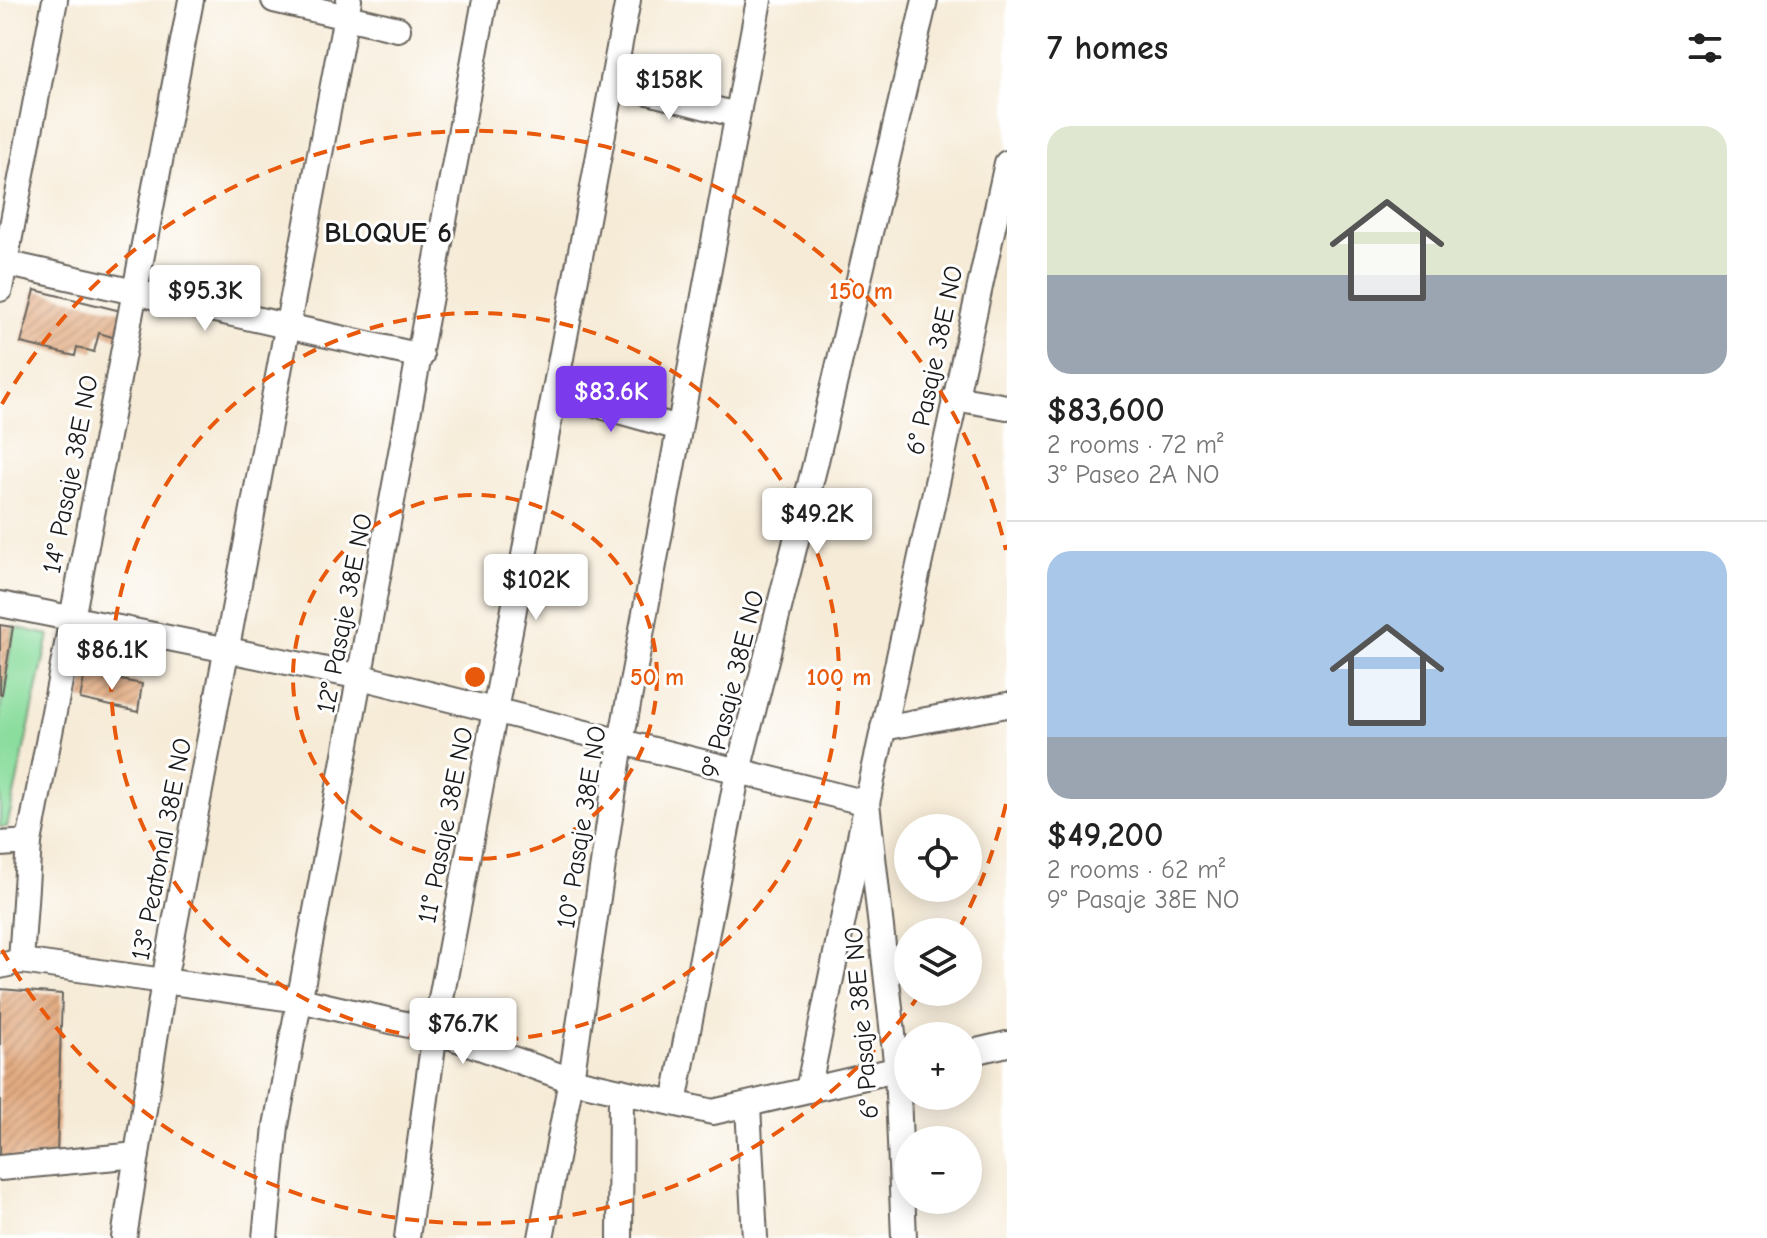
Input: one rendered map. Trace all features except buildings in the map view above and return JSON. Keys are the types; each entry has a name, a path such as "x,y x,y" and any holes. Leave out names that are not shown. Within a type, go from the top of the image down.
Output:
{"street":[{"path":"0,289 2,262 55,0"},
{"name":"14° Pasaje 38E NO","path":"10,963 70,618 191,0"},
{"path":"274,0 348,8 398,29"},
{"name":"12° Pasaje 38E NO","path":"265,1238 276,1126 485,0"},
{"name":"11° Pasaje 38E NO","path":"407,1238 435,1031 628,0"},
{"name":"10° Pasaje 38E NO","path":"541,1238 571,1080 621,742 759,0"},
{"name":"9° Pasaje 38E NO","path":"674,1103 738,771 815,465 925,0"},
{"name":"13° Peatonal 38E NO","path":"124,1238 164,981 348,8"},
{"path":"613,83 737,115"},
{"name":"6° Pasaje 38E NO","path":"808,1090 883,728 1007,163"},
{"path":"2,262 421,356"},
{"path":"555,393 679,428"},
{"path":"954,398 1007,407"},
{"path":"0,604 361,677 867,803"},
{"path":"883,728 1007,705"},
{"name":"6° Pasaje 38E NO","path":"867,803 896,1022"},
{"path":"0,844 29,842"},
{"path":"10,963 300,1000 435,1031 571,1080 713,1112 894,1070"},
{"path":"982,1050 1007,1044"},
{"path":"620,1238 621,1091"},
{"path":"748,1106 755,1238"},
{"name":"6° Pasaje 38E NO","path":"902,1110 904,1238"},
{"path":"0,1168 137,1155"}],"green space":[{"path":"14,627 49,635 7,827 0,827 0,711"}],"district":[{"name":"BLOQUE 6","path":"388,232"}]}
